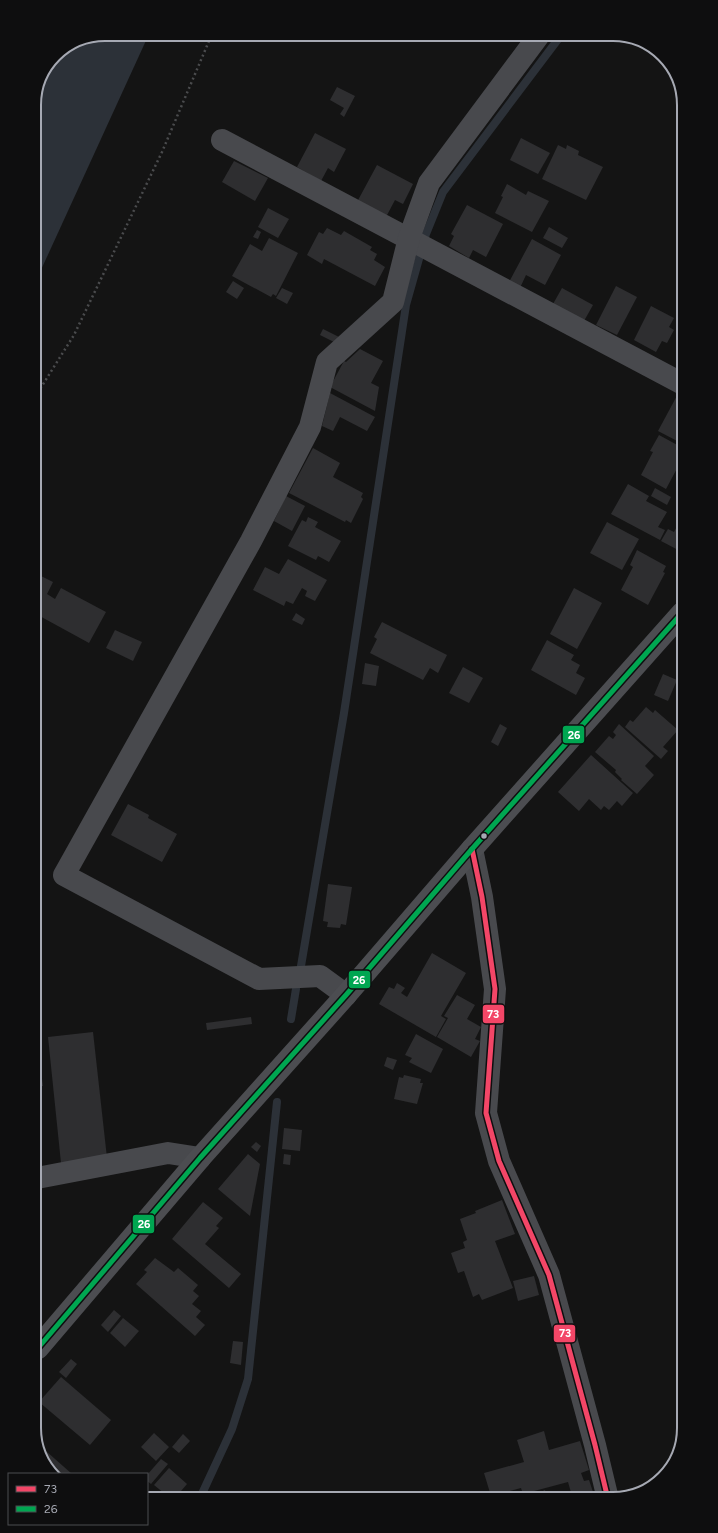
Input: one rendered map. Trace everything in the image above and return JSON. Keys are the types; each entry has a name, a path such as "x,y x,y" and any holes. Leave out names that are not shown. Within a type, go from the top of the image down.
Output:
{"main road":[{"path":"41,1344 200,1158 346,995 472,849 677,619"}],"street":[{"path":"346,995 320,976 259,979 64,875 251,541 310,427 327,362 393,302 409,238 429,184 535,41"},
{"path":"222,140 677,381"},
{"path":"472,849 482,897 495,989 486,1113 498,1161 549,1275 606,1492"},
{"path":"41,1177 168,1153 200,1158"}],"path":[{"path":"41,387 77,328 162,152 209,41"}],"shaded area":[{"path":"105,41 146,41 41,270 41,100 43,88 48,76 54,66 63,57 84,44"}],"building":[{"path":"337,87 355,96 344,117 340,114 344,108 330,100"},
{"path":"315,133 346,149 334,172 328,168 321,181 297,167"},
{"path":"521,138 550,153 538,174 510,160"},
{"path":"558,145 566,149 567,145 579,151 578,155 603,167 586,200 542,179"},
{"path":"234,161 268,178 255,201 222,182"},
{"path":"377,165 413,184 403,204 395,200 386,217 357,202"},
{"path":"507,184 526,195 528,191 549,201 532,232 495,213 503,197 501,196"},
{"path":"467,205 503,224 486,257 473,250 469,258 449,246 454,236 451,234"},
{"path":"268,208 289,219 278,238 258,227"},
{"path":"549,227 568,238 562,248 543,238"},
{"path":"327,228 341,235 344,231 372,247 370,250 377,254 374,260 385,267 375,286 324,259 322,264 307,255 319,232 323,234"},
{"path":"257,230 261,232 258,239 253,237"},
{"path":"269,238 298,253 276,296 273,294 271,297 232,276 250,244 262,251"},
{"path":"532,239 561,255 545,285 526,275 519,290 508,284"},
{"path":"233,281 244,288 237,299 226,292"},
{"path":"616,286 637,297 617,335 596,325"},
{"path":"282,288 293,293 287,304 276,298"},
{"path":"562,288 593,305 584,321 553,304"},
{"path":"651,306 674,318 669,327 674,330 667,343 662,341 656,352 634,340"},
{"path":"323,329 341,338 336,343 320,335"},
{"path":"360,349 383,361 371,383 379,387 375,411 330,387 344,361 346,362"},
{"path":"330,393 375,417 367,431 340,417 333,431 322,426"},
{"path":"677,396 677,441 658,431"},
{"path":"659,435 677,445 677,468 666,489 641,475 653,452 650,451"},
{"path":"313,448 340,463 333,477 363,493 361,497 363,499 351,523 346,520 345,522 289,493"},
{"path":"628,484 649,496 646,501 667,512 658,527 665,530 660,540 611,514"},
{"path":"655,488 671,497 667,505 651,496"},
{"path":"286,496 305,506 292,531 274,521"},
{"path":"308,517 318,522 315,527 341,541 329,562 318,556 316,560 288,546 302,520 306,522"},
{"path":"607,522 639,539 622,570 590,553"},
{"path":"677,526 677,549 661,541 668,529 674,532"},
{"path":"637,550 666,566 663,572 665,573 648,605 621,590 633,567 630,565"},
{"path":"288,559 327,580 315,601 305,596 307,591 302,588 293,604 286,601 284,606 253,590 265,567 279,574"},
{"path":"41,576 53,582 47,594 55,599 61,588 106,612 89,643 41,617"},
{"path":"574,588 602,603 577,649 550,634"},
{"path":"296,613 305,619 302,625 292,620"},
{"path":"382,622 447,655 438,673 430,668 423,680 370,653 377,639 374,637"},
{"path":"115,630 142,642 133,661 106,648"},
{"path":"547,640 574,655 571,660 580,665 576,673 585,678 576,695 531,670"},
{"path":"365,663 379,666 376,686 362,684"},
{"path":"463,667 483,678 469,703 449,693"},
{"path":"663,674 677,680 668,701 654,695"},
{"path":"646,707 653,713 655,710 677,729 677,731 663,747 668,751 661,759 625,727 630,720 633,722"},
{"path":"500,724 507,728 498,746 491,742"},
{"path":"619,724 654,756 645,766 654,775 637,794 621,780 622,779 615,772 616,770 595,752 609,736 613,739 616,735 613,732"},
{"path":"591,755 633,793 622,806 617,801 609,810 604,806 601,810 589,799 579,811 558,792"},
{"path":"128,804 149,815 148,818 177,834 162,862 111,835"},
{"path":"328,884 352,887 346,925 341,924 340,928 327,927 328,922 323,921"},
{"path":"432,953 466,973 441,1016 446,1019 436,1037 379,1004 389,987 394,989 397,983 405,988 401,993 407,997"},
{"path":"457,995 475,1005 467,1019 481,1027 475,1039 480,1041 471,1057 437,1037 448,1018 444,1016"},
{"path":"251,1017 252,1024 207,1030 206,1023"},
{"path":"93,1032 107,1158 61,1163 48,1037"},
{"path":"416,1034 443,1049 431,1073 409,1062 412,1058 405,1055"},
{"path":"387,1057 397,1060 393,1070 384,1066"},
{"path":"41,1071 43,1086 41,1086"},
{"path":"404,1075 421,1079 420,1083 423,1083 417,1104 394,1099 399,1077 403,1078"},
{"path":"284,1128 302,1130 300,1151 282,1149"},
{"path":"256,1142 261,1146 257,1152 251,1147"},
{"path":"248,1154 260,1164 250,1216 218,1189"},
{"path":"284,1154 291,1155 290,1165 283,1164"},
{"path":"502,1200 515,1234 495,1241 513,1288 482,1300 479,1294 473,1297 464,1271 458,1273 451,1253 465,1248 463,1242 467,1240 460,1219"},
{"path":"203,1202 223,1218 216,1226 219,1228 205,1244 241,1274 229,1288 172,1239"},
{"path":"155,1258 174,1272 178,1268 198,1285 193,1291 199,1296 192,1304 201,1311 196,1317 205,1325 195,1336 136,1284 147,1272 144,1270"},
{"path":"534,1276 539,1295 518,1301 513,1281"},
{"path":"114,1310 121,1316 108,1332 101,1325"},
{"path":"123,1318 139,1331 125,1347 110,1333"},
{"path":"233,1341 243,1342 241,1365 230,1363"},
{"path":"71,1359 77,1364 66,1378 59,1372"},
{"path":"61,1377 111,1420 90,1445 41,1404 41,1400"},
{"path":"544,1431 549,1450 580,1441 589,1470 581,1473 584,1481 589,1480 593,1492 571,1492 568,1482 530,1492 522,1492 521,1488 506,1492 490,1492 484,1473 524,1462 517,1440"},
{"path":"154,1433 169,1447 156,1461 141,1447"},
{"path":"183,1434 190,1441 179,1453 172,1447"},
{"path":"44,1450 71,1473 60,1473 54,1467"},
{"path":"161,1459 168,1464 151,1484 148,1482 148,1474"},
{"path":"169,1468 187,1484 180,1492 163,1492 154,1485"}],"waterway":[{"path":"301,966 344,713 406,305 426,234 443,192 557,41"},
{"path":"291,1019 296,989"},
{"path":"203,1492 232,1429 248,1379 277,1102"}],"transit line":[{"name":"26","path":"41,1344 200,1158 346,995 472,849 677,619"},
{"name":"73","path":"472,849 482,897 495,989 486,1113 499,1161 549,1275 606,1492"}]}
